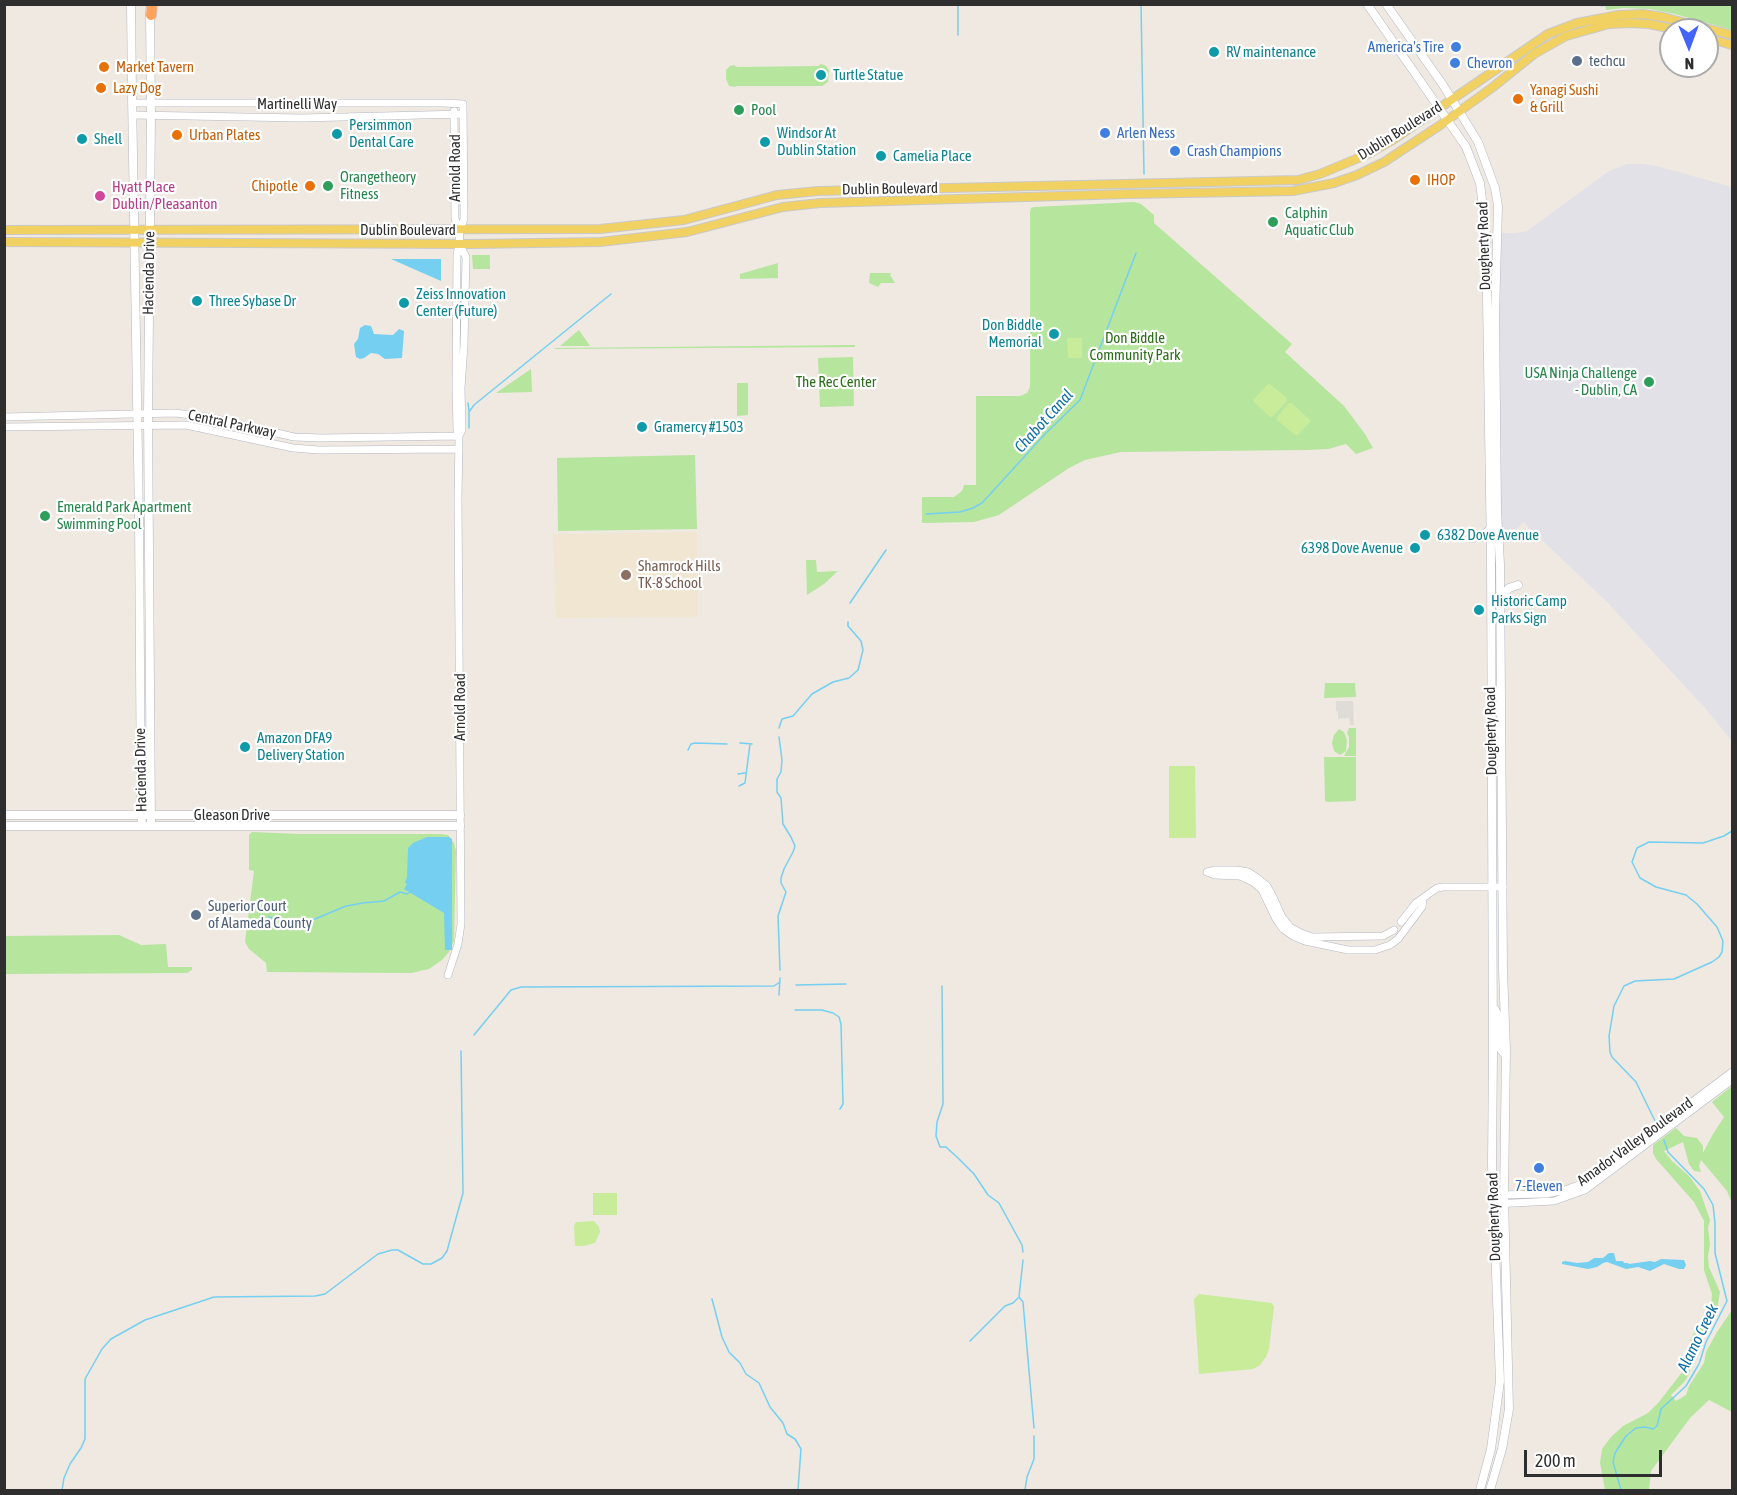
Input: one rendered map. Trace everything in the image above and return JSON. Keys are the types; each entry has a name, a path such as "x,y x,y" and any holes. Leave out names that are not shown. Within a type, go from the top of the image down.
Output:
{"main road":[{"name":"Hacienda Drive","path":"131,4 140,534 142,815 147,826"},
{"name":"Dougherty Road","path":"1367,4 1466,147 1480,183 1486,234 1490,529 1492,1164 1500,1381 1491,1449 1480,1491"},
{"name":"Dougherty Road","path":"1386,4 1452,98 1478,142 1490,172 1497,199 1495,307 1506,1056 1504,1199 1509,1408 1502,1449 1490,1491"},
{"name":"Hacienda Drive","path":"147,826 151,815 148,414 151,8"},
{"name":"Dublin Boulevard","path":"4,230 600,229 684,220 777,195 818,191 1298,180 1320,174 1368,154 1391,141 1548,34 1577,23 1619,15 1667,18"},
{"name":"Dublin Boulevard","path":"4,242 459,244 600,242 687,232 783,207 820,203 1293,191 1334,183 1384,162 1460,111 1549,45 1579,32 1609,24 1630,23 1659,27"},
{"path":"1293,191 1297,186 1318,181 1320,174"},
{"path":"1486,282 1491,288 1491,299 1495,307"},
{"path":"1487,363 1492,368 1492,384 1496,394"},
{"path":"1470,538 1482,537 1490,529"},
{"path":"140,534 149,541"},
{"path":"1500,599 1509,588 1518,585"},
{"name":"Gleason Drive","path":"4,815 460,815"},
{"name":"Gleason Drive","path":"4,826 460,826"},
{"path":"1493,1006 1499,1020 1499,1047 1506,1056"}],"street":[{"name":"Martinelli Way","path":"132,104 463,104"},
{"name":"Arnold Road","path":"454,104 455,219 460,230"},
{"name":"Arnold Road","path":"448,975 458,944 461,924 458,510 459,436 462,430 460,388 464,345 466,257 459,244 464,219 463,104"},
{"name":"Martinelli Way","path":"133,115 309,117 463,114"},
{"name":"Central Parkway","path":"4,417 175,413 207,417 294,436 321,438 459,436"},
{"name":"Central Parkway","path":"4,427 186,425 279,446 309,449 459,449"},
{"path":"1394,930 1383,936 1312,937 1290,927 1282,917 1267,886 1248,872 1214,870 1207,872 1215,875 1240,876 1253,882 1262,890 1276,919 1293,936 1305,941 1348,950 1376,950 1390,945 1398,939 1422,907 1424,899"},
{"path":"1401,922 1416,903 1437,888 1503,887"},
{"name":"Amador Valley Boulevard","path":"1493,1200 1546,1194 1584,1183 1732,1072"},
{"name":"Amador Valley Boulevard","path":"1504,1199 1554,1201 1586,1190 1732,1080"}],"shaded area":[{"path":"1627,164 1657,166 1732,187 1732,741 1705,708 1607,602 1523,522 1517,529 1498,529 1498,233 1527,231 1609,171"},
{"name":"Shamrock Hills TK-8 School","path":"697,532 698,617 556,618 553,534"},
{"path":"1336,701 1353,701 1354,725 1350,725 1349,718 1338,719"}],"green space":[{"path":"1605,5 1732,5 1732,30 1719,26 1719,18 1689,18 1650,9 1606,10"},
{"path":"821,64 829,70 828,82 822,86 735,87 729,86 726,79 726,70 734,65 737,67 818,66"},
{"name":"Don Biddle Community Park","path":"1134,202 1141,204 1154,215 1154,223 1292,344 1285,352 1344,406 1373,448 1356,454 1346,444 1328,449 1306,450 1121,452 1085,460 1069,468 999,515 974,522 922,523 922,497 954,497 962,491 964,485 976,485 976,396 1020,396 1027,393 1030,387 1031,208"},
{"path":"472,255 490,255 490,269 473,269"},
{"path":"778,263 778,278 740,279 740,274"},
{"path":"870,273 891,273 895,283 881,283 878,287 869,283"},
{"path":"579,330 590,346 560,346"},
{"path":"1067,338 1082,338 1082,358 1068,358"},
{"path":"855,345 855,347 554,349 556,348"},
{"name":"The Rec Center","path":"853,357 854,406 820,407 818,358"},
{"path":"531,369 532,392 496,393"},
{"path":"737,383 748,383 748,415 737,416"},
{"path":"1268,384 1287,398 1287,401 1272,417 1253,400"},
{"path":"1289,403 1292,403 1310,422 1298,435 1277,420"},
{"path":"695,455 697,529 558,531 557,458"},
{"path":"806,560 816,560 817,572 838,571 807,595"},
{"path":"1325,683 1355,683 1356,697 1324,698"},
{"path":"1349,728 1356,728 1356,756 1344,756 1349,747 1347,733"},
{"path":"1339,729 1344,732 1347,740 1346,751 1340,755 1334,751 1332,743"},
{"path":"1324,757 1356,757 1355,801 1325,801"},
{"path":"1169,766 1195,766 1196,838 1169,838"},
{"path":"252,832 448,835 456,851 454,941 449,952 429,969 411,973 267,972 266,963 249,949 245,942 254,871 249,870 249,835"},
{"path":"119,935 141,945 166,944 168,967 192,967 192,970 187,973 5,974 5,936"},
{"path":"1732,1086 1732,1203 1727,1191 1701,1160 1699,1166 1701,1172 1694,1171 1689,1164 1683,1142 1664,1151 1689,1176 1700,1191 1710,1220 1708,1228 1709,1267 1720,1292 1719,1309 1699,1337 1689,1374 1671,1395 1676,1401 1686,1395 1704,1363 1706,1352 1732,1310 1732,1412 1709,1400 1690,1418 1651,1471 1649,1490 1605,1490 1600,1463 1602,1449 1623,1426 1648,1413 1683,1371 1688,1360 1689,1343 1711,1305 1712,1294 1704,1270 1704,1221 1694,1202 1656,1159 1653,1145 1676,1128 1684,1136 1697,1138 1703,1146 1703,1153 1724,1117 1712,1102"},
{"path":"593,1193 617,1193 617,1215 593,1215"},
{"path":"594,1221 600,1232 595,1243 575,1246 574,1226 576,1222"},
{"path":"1199,1294 1272,1303 1274,1307 1269,1349 1260,1365 1253,1369 1199,1374 1194,1299"}],"water":[{"path":"391,259 441,259 441,281"},
{"path":"365,325 371,326 374,334 393,335 399,329 404,331 402,358 385,359 378,354 371,353 364,358 356,357 354,344 358,339 360,328"},
{"path":"427,837 452,839 452,950 445,950 444,913 404,889 407,884 405,883 408,848 413,843"},
{"path":"1609,1253 1614,1253 1616,1261 1629,1264 1655,1262 1661,1259 1684,1260 1686,1265 1684,1269 1679,1269 1664,1264 1650,1271 1638,1267 1626,1269 1607,1262 1588,1269 1562,1264 1565,1261 1588,1262 1594,1258 1603,1258"}],"waterway":[{"path":"958,4 958,35"},
{"name":"Chabot Canal","path":"1141,4 1144,174"},
{"name":"Chabot Canal","path":"926,514 960,512 982,503 1045,434 1080,400 1136,253"},
{"path":"469,428 469,412 474,405 611,294"},
{"path":"468,403 469,411"},
{"name":"Chabot Canal","path":"850,603 886,550"},
{"name":"Chabot Canal","path":"779,728 782,719 793,716 812,694 833,682 849,678 858,670 863,650 861,641 848,626 848,622"},
{"name":"Chabot Canal","path":"779,737 782,760 781,772 777,779 777,792 781,798 783,824 795,846 781,878 786,892 778,916 780,970"},
{"path":"688,750 691,744 695,743 727,744"},
{"path":"740,743 752,744"},
{"path":"739,786 745,783 750,744"},
{"path":"738,774 745,773"},
{"name":"Alamo Creek","path":"1656,1123 1636,1082 1610,1052 1609,1036 1614,1006 1624,986 1635,981 1674,979 1712,962 1722,952 1723,941 1717,927 1697,904 1686,895 1656,887 1640,878 1632,862 1637,848 1649,842 1703,843 1732,831"},
{"path":"268,917 298,923 310,921 346,906 384,901 400,892 407,894 410,892"},
{"path":"779,995 780,978"},
{"path":"474,1035 511,990 521,987 774,986 780,982"},
{"path":"796,985 846,984"},
{"path":"942,986 943,1104 937,1122 936,1136 940,1147 946,1147 958,1158 974,1174 988,1195 999,1203 1022,1245 1023,1252"},
{"path":"795,1010 822,1010 839,1017 843,1104 840,1109"},
{"path":"62,1490 70,1464 85,1439 85,1379 102,1349 111,1339 145,1320 214,1297 325,1294 378,1254 392,1250 398,1250 423,1264 431,1264 442,1258 447,1251 463,1193 461,1051"},
{"name":"Alamo Creek","path":"1621,1490 1613,1462 1615,1453 1626,1436 1636,1428 1653,1429 1657,1426 1661,1409 1686,1386 1699,1364 1706,1342 1727,1301 1715,1253 1713,1205 1704,1189 1668,1152 1664,1140"},
{"path":"1023,1260 1019,1297 1023,1302 1034,1428"},
{"path":"970,1341 1005,1306 1018,1298"},
{"path":"712,1299 722,1337 729,1352 740,1363 746,1374 759,1383 770,1407 783,1423 787,1434 795,1439 801,1449 798,1490"},
{"path":"1025,1490 1034,1459 1034,1436"}],"place":[{"name":"America's Tire","path":"1456,47"},
{"name":"RV maintenance","path":"1214,52"},
{"name":"techcu","path":"1577,61"},
{"name":"Chevron","path":"1455,63"},
{"name":"Market Tavern","path":"104,67"},
{"name":"Turtle Statue","path":"821,75"},
{"name":"Lazy Dog","path":"101,88"},
{"name":"Yanagi Sushi & Grill","path":"1518,99"},
{"name":"Pool","path":"739,110"},
{"name":"Arlen Ness","path":"1105,133"},
{"name":"Persimmon Dental Care","path":"337,134"},
{"name":"Urban Plates","path":"177,135"},
{"name":"Shell","path":"82,139"},
{"name":"Windsor At Dublin Station","path":"765,142"},
{"name":"Crash Champions","path":"1175,151"},
{"name":"Camelia Place","path":"881,156"},
{"name":"IHOP","path":"1415,180"},
{"name":"Chipotle","path":"310,186"},
{"name":"Orangetheory Fitness","path":"328,186"},
{"name":"Hyatt Place Dublin/Pleasanton","path":"100,196"},
{"name":"Calphin Aquatic Club","path":"1273,222"},
{"name":"Three Sybase Dr","path":"197,301"},
{"name":"Zeiss Innovation Center (Future)","path":"404,303"},
{"name":"Don Biddle Memorial","path":"1054,334"},
{"name":"USA Ninja Challenge - Dublin, CA","path":"1649,382"},
{"name":"Gramercy #1503","path":"642,427"},
{"name":"Emerald Park Apartment Swimming Pool","path":"45,516"},
{"name":"6382 Dove Avenue","path":"1425,535"},
{"name":"6398 Dove Avenue","path":"1415,548"},
{"name":"Shamrock Hills TK-8 School","path":"626,575"},
{"name":"Historic Camp Parks Sign","path":"1479,610"},
{"name":"Amazon DFA9 Delivery Station","path":"245,747"},
{"name":"Superior Court of Alameda County","path":"196,915"},
{"name":"7-Eleven","path":"1539,1168"}]}
